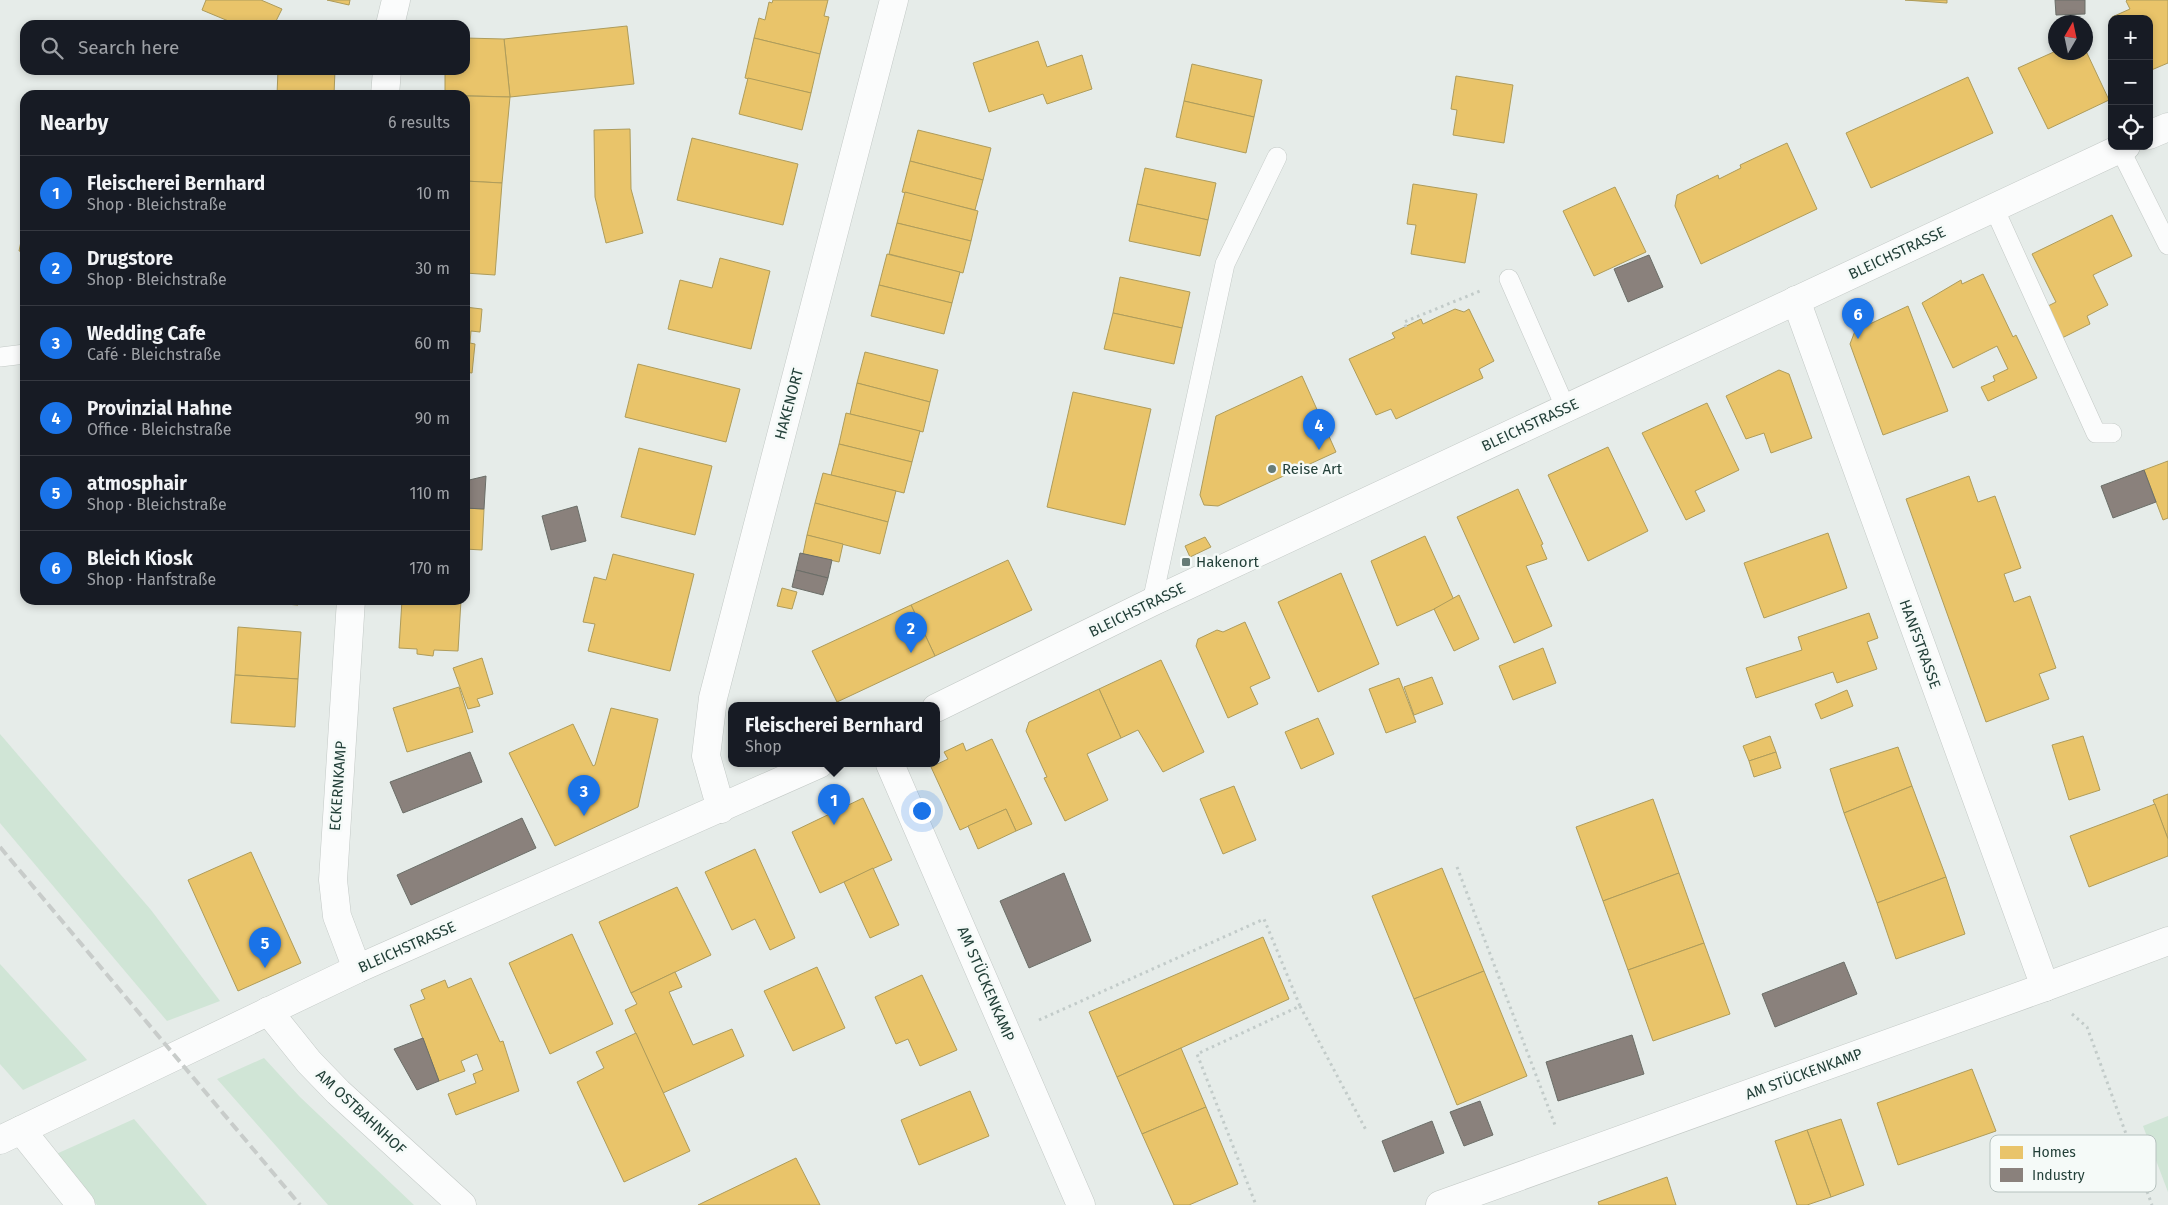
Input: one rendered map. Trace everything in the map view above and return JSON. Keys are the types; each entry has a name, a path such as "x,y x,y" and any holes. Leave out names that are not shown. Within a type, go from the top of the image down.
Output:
{"street":[{"path":"391,20 396,0"},
{"name":"HAKENORT","path":"721,809 706,756 713,698 894,0"},
{"path":"385,90 387,75"},
{"path":"2153,133 2168,126"},
{"name":"BLEICHSTRASSE","path":"940,706 1152,602 2119,150"},
{"name":"HANFSTRASSE","path":"1796,300 2044,987"},
{"name":"ECKERNKAMP","path":"351,605 333,880 337,916 357,969"},
{"name":"BLEICHSTRASSE","path":"11,1135 357,969 812,767"},
{"name":"AM STÜCKENKAMP","path":"891,767 1081,1205"},
{"name":"AM STÜCKENKAMP","path":"1440,1205 2168,941"},
{"name":"AM OSTBAHNHOF","path":"268,1011 309,1062 338,1092 462,1205"},
{"path":"11,1135 81,1205"}],"lane":[{"path":"2124,150 2168,245"},
{"path":"1152,602 1225,264 1277,157"},
{"path":"1994,208 2096,432 2112,433"},
{"path":"1509,279 1566,409"},
{"path":"0,357 20,355"}],"path":[{"path":"1406,327 1404,322 1509,279"},
{"path":"1457,867 1568,1159"},
{"path":"1007,1034 1264,920 1300,1006 1366,1130"},
{"path":"2044,987 2087,1027 2126,1135"},
{"path":"1256,1205 1197,1054 1300,1006"},
{"path":"2147,1192 2152,1205"}],"green space":[{"path":"0,734 151,910 220,1001 167,1021 0,823"},
{"path":"0,964 87,1060 23,1090 0,1064"},
{"path":"264,1058 300,1097 414,1205 328,1205 217,1079"},
{"path":"2168,1116 2168,1192 2156,1160 2156,1135 2146,1135 2143,1126"},
{"path":"134,1119 207,1205 97,1205 54,1155"}],"building: Homes":[{"path":"206,0 261,0 282,9 276,20 226,20 202,10"},
{"path":"327,0 350,0 349,5"},
{"path":"773,0 828,0 824,16 829,17 820,54 754,38 759,18 765,20 769,2 772,3"},
{"path":"1905,0 1947,0 1947,3"},
{"path":"2127,0 2168,0 2168,63 2153,69 2153,15 2116,15 2130,9"},
{"path":"627,26 634,84 510,97 504,39"},
{"path":"470,38 504,39 510,97 470,96 470,90 445,90 445,75 470,75"},
{"path":"754,38 820,54 811,93 745,78"},
{"path":"1038,41 1047,67 1082,55 1092,89 1047,104 1043,94 989,112 973,63"},
{"path":"2048,55 2048,60 2090,60 2108,100 2048,129 2018,68"},
{"path":"1192,64 1262,80 1254,117 1184,101"},
{"path":"278,75 335,75 334,90 277,90"},
{"path":"1456,76 1513,85 1504,143 1453,135 1457,110 1451,109"},
{"path":"1968,77 1993,133 1871,188 1846,133"},
{"path":"748,78 811,93 802,130 739,114"},
{"path":"470,96 510,97 502,183 470,181"},
{"path":"1184,101 1254,117 1246,153 1176,137"},
{"path":"630,129 631,189 643,233 606,243 595,197 594,130"},
{"path":"918,130 991,148 983,180 910,161"},
{"path":"692,138 798,164 783,225 677,200"},
{"path":"1787,143 1817,209 1701,264 1675,206 1677,195 1718,175 1719,179 1741,168 1740,165"},
{"path":"910,161 983,180 975,210 902,192"},
{"path":"1145,168 1216,183 1208,220 1137,204"},
{"path":"470,181 502,183 495,275 470,273"},
{"path":"1413,184 1477,194 1465,263 1411,254 1416,225 1407,224"},
{"path":"1615,187 1646,252 1594,276 1563,211"},
{"path":"905,192 978,211 971,241 897,223"},
{"path":"1137,204 1208,220 1200,256 1129,241"},
{"path":"2112,215 2132,256 2093,275 2108,305 2087,316 2090,324 2062,338 2046,307 2056,302 2032,254"},
{"path":"897,223 971,241 963,273 889,254"},
{"path":"887,254 960,272 952,303 879,285"},
{"path":"720,258 770,271 751,349 668,329 680,280 712,288"},
{"path":"1983,274 2013,337 2016,335 2037,378 1988,401 1981,387 1995,381 1993,376 2008,369 1997,346 1953,368 1922,303 1961,280 1962,284"},
{"path":"1120,277 1190,292 1182,328 1113,313"},
{"path":"879,285 952,303 944,334 871,316"},
{"path":"1908,306 1948,411 1883,435 1850,344 1855,331"},
{"path":"470,308 482,309 480,332 471,331 470,343"},
{"path":"1455,309 1464,312 1469,309 1494,361 1479,369 1483,378 1396,419 1391,409 1376,415 1349,359 1395,338 1392,333 1421,319 1423,324"},
{"path":"1113,313 1182,328 1174,364 1104,349"},
{"path":"470,343 475,344 472,373 470,373"},
{"path":"865,352 938,370 930,402 857,383"},
{"path":"638,364 740,389 726,442 625,417"},
{"path":"1779,370 1789,374 1812,438 1771,453 1764,433 1746,439 1726,396"},
{"path":"1302,376 1336,452 1218,506 1204,505 1200,495 1216,416"},
{"path":"857,383 930,402 923,432 850,414"},
{"path":"1073,392 1151,409 1125,525 1047,507"},
{"path":"1707,403 1739,470 1695,491 1705,511 1686,520 1642,433"},
{"path":"846,413 920,431 912,462 839,444"},
{"path":"839,444 912,462 904,493 831,475"},
{"path":"1608,447 1648,531 1588,561 1548,475"},
{"path":"639,448 712,466 695,535 621,517"},
{"path":"2168,461 2168,518 2163,520 2144,470"},
{"path":"823,473 896,491 888,522 815,503"},
{"path":"1969,476 1978,502 1995,496 2021,568 2004,574 2014,602 2030,596 2056,668 2039,674 2049,699 1986,722 1906,499"},
{"path":"1518,489 1543,544 1541,545 1547,559 1526,566 1552,626 1514,643 1457,517"},
{"path":"815,503 888,522 880,554 807,535"},
{"path":"470,508 484,509 482,550 470,549"},
{"path":"1828,533 1847,588 1764,618 1744,563"},
{"path":"807,535 843,544 839,562 803,554"},
{"path":"1425,536 1454,600 1397,626 1371,561"},
{"path":"1205,537 1211,547 1190,557 1185,546"},
{"path":"613,554 694,574 670,671 588,651 595,624 583,622 594,577 606,580"},
{"path":"1008,560 1032,610 935,656 911,605"},
{"path":"1341,573 1379,664 1318,692 1278,602"},
{"path":"782,588 797,592 792,609 777,606"},
{"path":"1459,595 1479,639 1454,651 1434,609"},
{"path":"402,605 461,605 458,651 434,650 433,656 417,654 417,649 399,648"},
{"path":"911,605 935,656 837,702 812,651"},
{"path":"1869,613 1878,638 1867,642 1877,669 1837,683 1833,672 1756,698 1746,668 1802,650 1798,637"},
{"path":"1245,622 1270,678 1250,687 1258,704 1228,718 1196,646 1198,639 1217,630 1223,632"},
{"path":"238,627 301,632 298,679 235,675"},
{"path":"1543,648 1556,683 1513,700 1499,666"},
{"path":"482,658 493,694 477,699 480,706 468,709 453,668"},
{"path":"1161,660 1204,752 1163,772 1138,730 1121,738 1099,689"},
{"path":"235,675 298,679 295,727 231,723"},
{"path":"1432,677 1443,704 1414,715 1404,687"},
{"path":"1399,678 1416,722 1386,733 1369,689"},
{"path":"459,687 473,732 407,752 393,708"},
{"path":"1099,689 1121,738 1087,754 1108,800 1065,821 1044,778 1047,777 1026,731 1029,722"},
{"path":"1847,690 1853,706 1821,719 1815,704"},
{"path":"611,708 658,719 638,807 555,846 509,753 573,724 593,766 595,765"},
{"path":"1318,718 1334,754 1301,769 1285,732"},
{"path":"1770,736 1776,752 1749,761 1743,746"},
{"path":"2083,736 2100,790 2069,800 2052,745"},
{"path":"992,739 1032,824 1016,831 1006,809 960,830 931,767 940,767 940,763 948,759 944,752 963,743 966,751"},
{"path":"1898,747 1912,786 1844,813 1830,769"},
{"path":"1776,752 1781,768 1754,777 1749,761"},
{"path":"1234,786 1256,840 1223,854 1200,799"},
{"path":"1912,786 1946,877 1877,903 1844,813"},
{"path":"2168,794 2168,839 2153,800"},
{"path":"863,798 892,860 820,893 792,832"},
{"path":"1653,799 1679,873 1603,901 1576,827"},
{"path":"2155,804 2168,839 2168,856 2089,887 2070,836"},
{"path":"1006,809 1016,831 978,849 968,826"},
{"path":"755,849 795,938 770,950 755,919 732,930 705,872"},
{"path":"251,852 301,963 238,991 188,880"},
{"path":"873,868 899,925 870,938 844,882"},
{"path":"1442,868 1484,971 1414,999 1372,896"},
{"path":"1679,873 1704,943 1628,970 1603,901"},
{"path":"1946,877 1965,934 1896,959 1877,903"},
{"path":"677,887 711,955 631,993 599,922"},
{"path":"572,934 613,1024 550,1054 509,963"},
{"path":"1263,937 1289,999 1117,1077 1089,1012"},
{"path":"1704,943 1730,1014 1653,1041 1628,970"},
{"path":"817,967 845,1028 793,1051 764,991"},
{"path":"1484,971 1527,1076 1457,1105 1414,999"},
{"path":"675,972 682,987 669,992 693,1045 732,1029 744,1056 663,1093 625,1010 637,1004 631,993"},
{"path":"922,975 957,1050 920,1066 908,1039 896,1044 875,997"},
{"path":"471,978 500,1042 503,1041 519,1091 456,1115 448,1094 476,1083 473,1074 483,1070 477,1054 461,1061 465,1071 439,1081 410,1005 425,999 421,990 445,980 448,988"},
{"path":"636,1033 690,1151 624,1182 577,1082 604,1068 596,1052"},
{"path":"1181,1048 1206,1107 1142,1134 1117,1077"},
{"path":"1972,1069 1996,1131 1898,1165 1877,1103"},
{"path":"970,1091 989,1136 919,1165 901,1120"},
{"path":"1206,1107 1238,1184 1189,1205 1174,1205 1142,1134"},
{"path":"1841,1119 1864,1185 1831,1197 1807,1130"},
{"path":"1807,1130 1831,1197 1807,1205 1797,1205 1775,1141"},
{"path":"796,1158 820,1205 698,1205"},
{"path":"1667,1177 1676,1205 1599,1205 1598,1202"}],"building: Industry":[{"path":"2055,0 2085,0 2085,14 2056,15"},
{"path":"1649,255 1663,287 1628,302 1614,269"},
{"path":"2144,470 2156,502 2113,518 2101,486"},
{"path":"486,476 484,509 470,508 470,480"},
{"path":"577,506 586,541 551,550 542,516"},
{"path":"800,553 832,560 828,578 796,570"},
{"path":"796,570 828,578 823,595 792,587"},
{"path":"470,752 482,782 403,813 390,782"},
{"path":"522,818 536,848 411,905 397,875"},
{"path":"1064,873 1091,941 1029,968 1000,901"},
{"path":"1844,962 1857,994 1775,1027 1762,994"},
{"path":"1632,1035 1644,1074 1558,1101 1546,1062"},
{"path":"423,1038 439,1081 417,1090 394,1049"},
{"path":"1480,1101 1493,1135 1464,1146 1450,1112"},
{"path":"1432,1121 1444,1153 1394,1172 1382,1141"}],"railway":[{"path":"0,847 300,1205"}],"place":[{"name":"Bleich Kiosk","path":"1858,339"},
{"name":"Provinzial Hahne","path":"1319,450"},
{"name":"Reise Art","path":"1272,469"},
{"name":"Hakenort","path":"1186,562"},
{"name":"Drugstore","path":"911,653"},
{"name":"Wedding Cafe","path":"584,816"},
{"name":"Fleischerei Bernhard","path":"834,825"},
{"name":"atmosphair","path":"265,968"}]}
